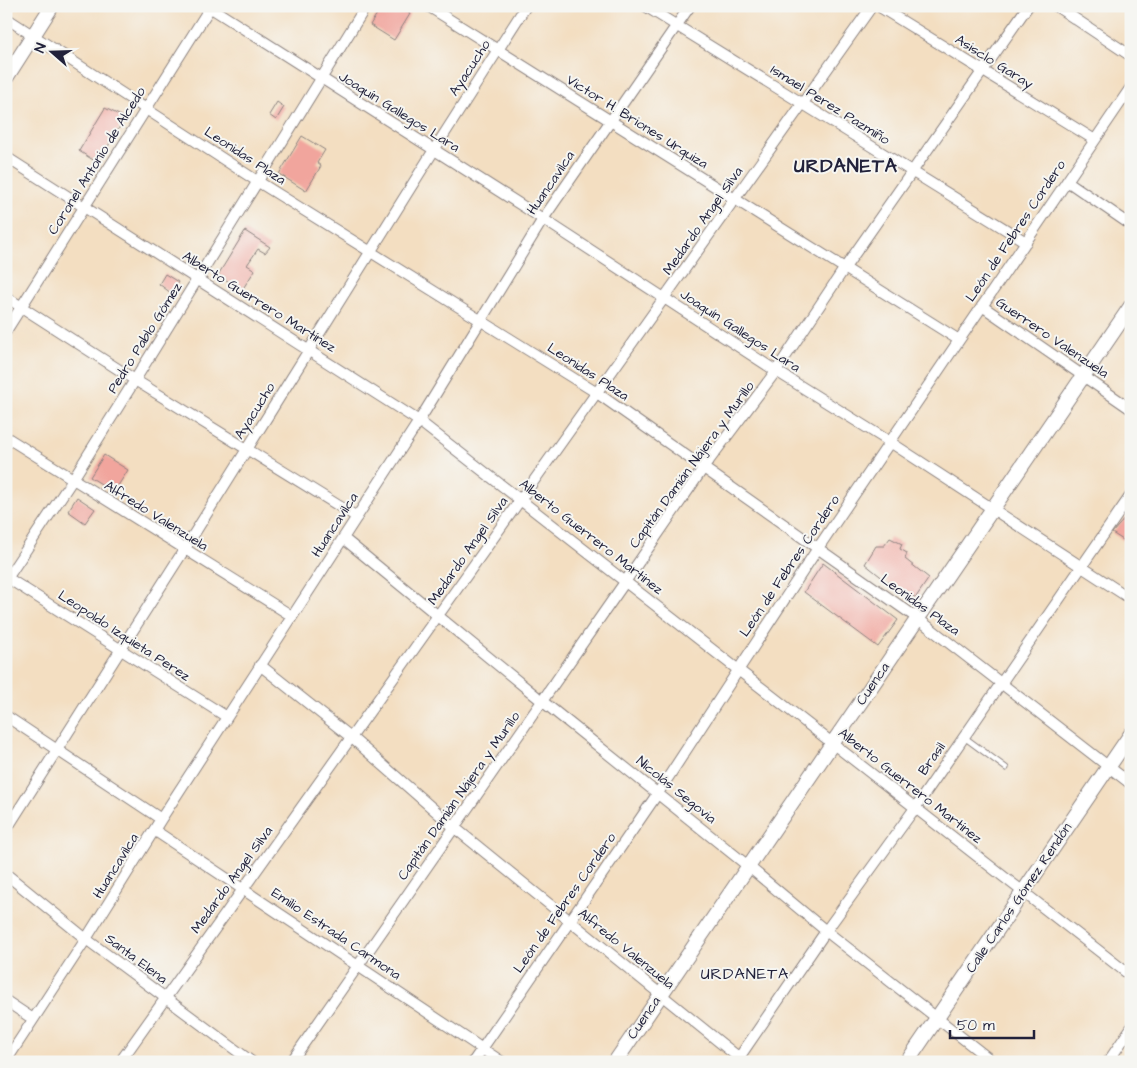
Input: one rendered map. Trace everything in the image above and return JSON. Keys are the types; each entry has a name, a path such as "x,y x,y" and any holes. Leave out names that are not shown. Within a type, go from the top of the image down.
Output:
{"main road":[{"path":"6,78 52,6"},
{"name":"Cuenca","path":"615,1062 1131,306"},
{"name":"Calle Carlos Gómez Rendón","path":"907,1062 1131,734"}],"street":[{"name":"Pedro Pablo Gómez","path":"7,578 73,479 366,6"},
{"name":"Victor H. Briones Urquiza","path":"428,6 959,340"},
{"name":"Ayacucho","path":"6,830 526,6"},
{"name":"Ismael Perez Pazmiño","path":"645,6 1026,242"},
{"name":"Huancavilca","path":"6,1061 86,939 161,818 419,421 543,219 690,6"},
{"name":"Medardo Angel Silva","path":"120,1062 242,888 522,500 872,6"},
{"name":"Asisclo Garay","path":"878,6 1095,140"},
{"name":"Capitán Damián Nájera y Murillo","path":"291,1062 704,467 776,371 844,269 1028,6"},
{"path":"1056,6 1131,56"},
{"name":"Joaquín Gallegos Lara","path":"209,7 543,219 1131,599"},
{"name":"Coronel Antonio de Alcedo","path":"6,331 209,7"},
{"name":"Leonidas Plaza","path":"6,18 257,180 597,393 917,618 1131,784"},
{"name":"León de Febres Cordero","path":"473,1062 658,793 818,548 1131,87"},
{"name":"Alberto Guerrero Martínez","path":"6,157 419,421 1131,976"},
{"path":"1067,181 1131,225"},
{"path":"6,297 135,380 357,517"},
{"name":"Guerrero Valenzuela","path":"982,306 1131,409"},
{"name":"Alfredo Valenzuela","path":"6,437 292,616"},
{"name":"Brasil","path":"739,1060 826,931 964,737 1131,495"},
{"name":"Nicolás Segovia","path":"343,538 826,931 993,1062"},
{"name":"Leopoldo Izquieta Perez","path":"7,578 227,717"},
{"name":"Alfredo Valenzuela","path":"260,665 352,738 455,828 661,994 739,1060"},
{"path":"6,716 161,818"},
{"name":"Emilio Estrada Carmona","path":"154,830 358,964 502,1062"},
{"name":"Santa Elena","path":"6,874 86,939 252,1062"},
{"path":"6,1002 33,1019"},
{"path":"1108,1062 1131,1028"}],"lane":[{"path":"964,737 1006,768"}],"building":[{"path":"382,6 398,6 410,14 394,40 370,25"},
{"path":"277,102 284,107 276,120 269,115"},
{"path":"105,108 125,118 98,163 79,151"},
{"path":"302,136 325,150 317,163 321,166 306,191 279,174"},
{"path":"245,231 270,247 265,253 258,249 247,265 255,270 242,290 218,275"},
{"path":"165,274 178,282 171,293 159,284"},
{"path":"104,455 128,470 114,492 90,477"},
{"path":"77,497 95,509 85,523 68,511"},
{"path":"1126,517 1131,520 1131,545 1112,533"},
{"path":"890,538 902,544 900,549 907,553 905,559 929,578 916,597 905,596 865,564 876,546 884,546"},
{"path":"823,563 898,620 878,647 804,592"}],"district":[{"name":"URDANETA","path":"846,166"},
{"name":"URDANETA","path":"745,974"}]}
